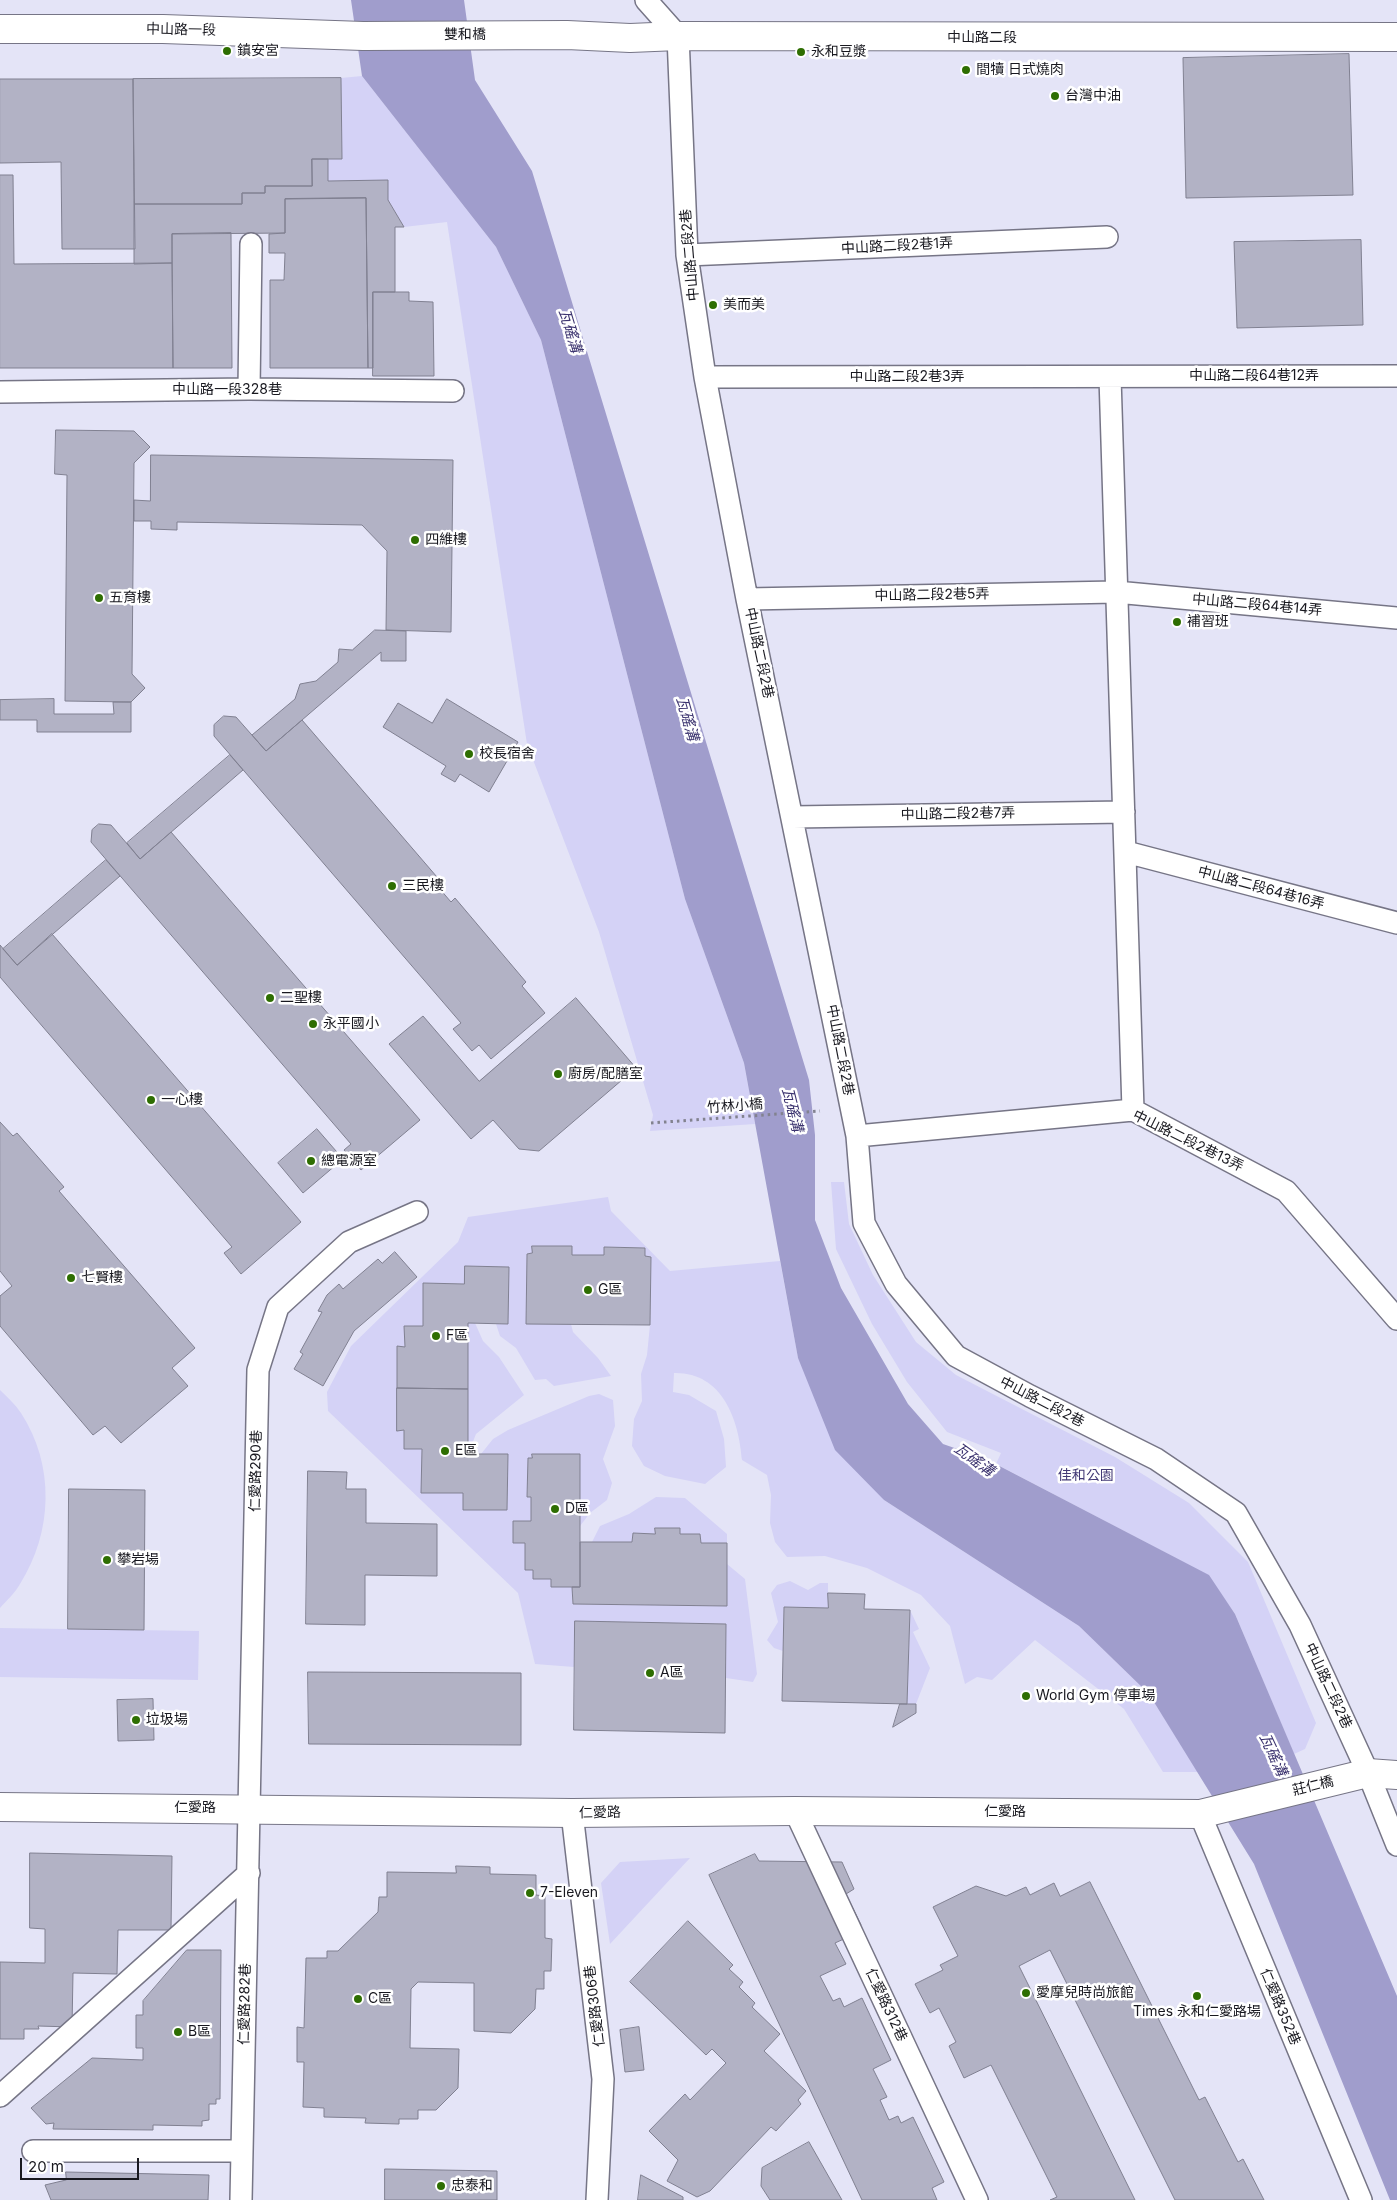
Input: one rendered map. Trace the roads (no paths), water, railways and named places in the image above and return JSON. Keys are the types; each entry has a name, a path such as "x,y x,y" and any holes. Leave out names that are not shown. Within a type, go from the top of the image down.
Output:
{"street":[{"name":"中山路一段","path":"0,29 163,30 363,36"},
{"name":"中山路二段","path":"567,35 630,38 678,36 1397,37"},
{"name":"雙和橋","path":"363,36 567,35"},
{"name":"莊仁橋","path":"1200,1814 1368,1772 1397,1775"},
{"name":"仁愛路","path":"0,1808 572,1813 795,1811 1200,1814"}],"lane":[{"path":"646,0 678,36"},
{"name":"中山路二段2巷","path":"678,36 687,255 704,377 747,599 857,1136 864,1223 896,1284 956,1356 1030,1396 1156,1459 1236,1513 1300,1625 1368,1772 1397,1846"},
{"name":"中山路二段2巷1弄","path":"687,255 1108,237"},
{"path":"249,389 251,244"},
{"path":"1110,376 1133,1110"},
{"name":"中山路二段2巷3弄","path":"704,377 1110,376"},
{"name":"中山路二段64巷12弄","path":"1110,376 1397,376"},
{"name":"中山路一段328巷","path":"0,392 249,389 453,391"},
{"name":"中山路二段2巷5弄","path":"747,599 1116,592"},
{"name":"中山路二段64巷14弄","path":"1116,592 1397,618"},
{"name":"中山路二段2巷7弄","path":"793,817 1124,812"},
{"name":"中山路二段64巷16弄","path":"1126,852 1397,923"},
{"name":"中山路二段2巷13弄","path":"857,1136 1133,1110 1286,1190 1397,1319"},
{"name":"仁愛路290巷","path":"248,1809 258,1370 278,1306 349,1242 418,1212"},
{"name":"仁愛路282巷","path":"241,2200 248,1809"},
{"name":"仁愛路312巷","path":"795,1811 978,2200"},
{"name":"仁愛路306巷","path":"572,1813 604,2079 597,2200"},
{"name":"仁愛路352巷","path":"1200,1814 1361,2200"},
{"path":"0,2096 248,1873"},
{"path":"33,2151 241,2150"}],"water":[{"name":"瓦磘溝","path":"351,0 464,0 475,80 532,171 809,1080 815,1135 815,1220 841,1288 908,1404 943,1444 986,1459 1209,1575 1235,1614 1397,1996 1397,2200 1390,2200 1254,1864 1149,1694 1079,1626 884,1500 835,1450 798,1358 744,1063 685,899 541,340 496,247 362,76"}],"place":[{"name":"鎮安宮","path":"227,51"},
{"name":"永和豆漿","path":"801,52"},
{"name":"間犢 日式燒肉","path":"966,70"},
{"name":"台灣中油","path":"1055,96"},
{"name":"美而美","path":"713,305"},
{"name":"四維樓","path":"415,540"},
{"name":"五育樓","path":"99,598"},
{"name":"補習班","path":"1177,622"},
{"name":"校長宿舍","path":"469,754"},
{"name":"三民樓","path":"392,886"},
{"name":"二聖樓","path":"270,998"},
{"name":"永平國小","path":"313,1024"},
{"name":"廚房/配膳室","path":"558,1074"},
{"name":"一心樓","path":"151,1100"},
{"name":"總電源室","path":"311,1161"},
{"name":"七賢樓","path":"71,1278"},
{"name":"G區","path":"588,1290"},
{"name":"F區","path":"436,1336"},
{"name":"E區","path":"445,1451"},
{"name":"D區","path":"555,1509"},
{"name":"攀岩場","path":"107,1560"},
{"name":"A區","path":"650,1673"},
{"name":"World Gym 停車場","path":"1026,1696"},
{"name":"垃圾場","path":"136,1720"},
{"name":"7-Eleven","path":"530,1893"},
{"name":"愛摩兒時尚旅館","path":"1026,1993"},
{"name":"Times 永和仁愛路場","path":"1197,1996"},
{"name":"C區","path":"358,1999"},
{"name":"B區","path":"178,2032"},
{"name":"忠泰和","path":"441,2186"}],"park label":[{"name":"佳和公園","path":"1086,1476"}]}
